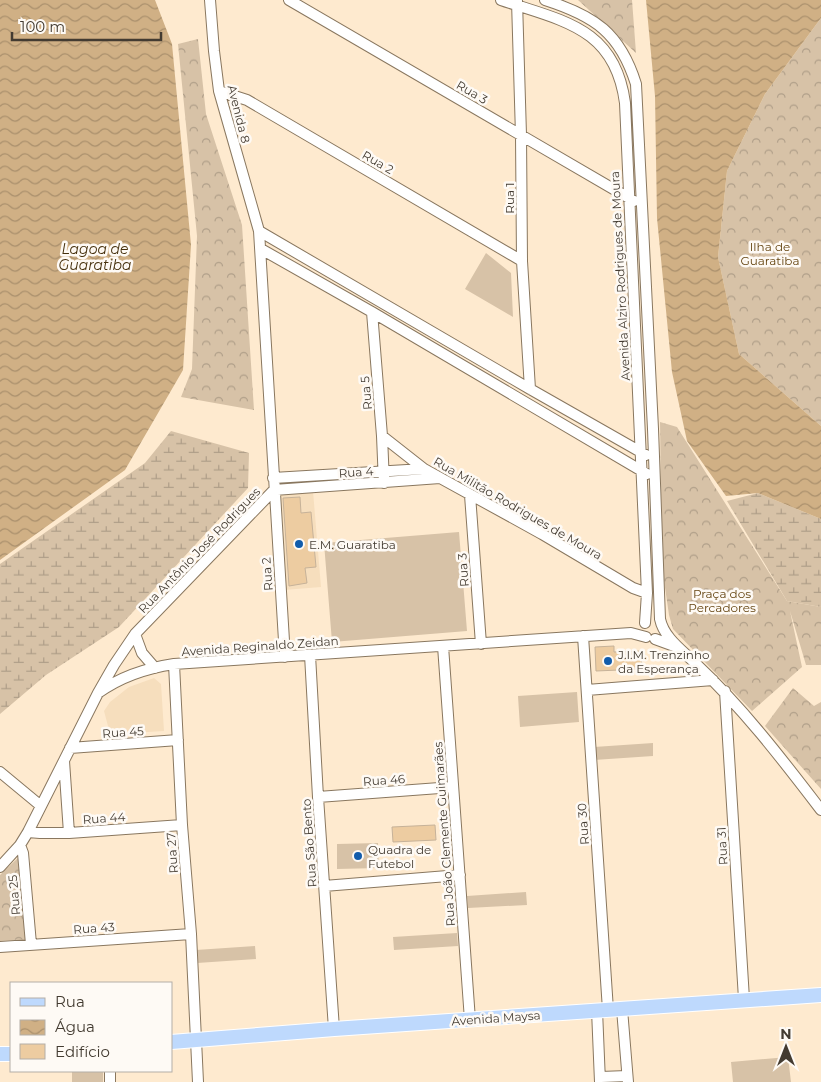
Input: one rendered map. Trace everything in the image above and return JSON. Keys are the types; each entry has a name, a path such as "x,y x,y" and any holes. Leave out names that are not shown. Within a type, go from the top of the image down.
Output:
{"main road":[{"name":"Avenida Maysa","path":"172,1042 744,999 821,995"}],"street":[{"name":"Avenida 8","path":"210,0 214,51 220,91 259,231"},
{"name":"Rua 3","path":"289,0 643,206"},
{"name":"Avenida Alziro Rodrigues de Moura","path":"501,0 517,3 574,25 592,38 612,60 621,79 625,103 642,471 646,588 644,624"},
{"name":"Avenida Alziro Rodrigues de Moura","path":"545,0 571,9 598,23 623,52 636,84 662,627"},
{"name":"Rua 1","path":"517,3 522,261 530,390"},
{"name":"Rua 2","path":"220,91 247,100 522,261"},
{"name":"Rua Antônio José Rodrigues","path":"98,693 135,634 274,490 259,231"},
{"path":"259,231 530,390 654,459"},
{"path":"261,249 654,478"},
{"name":"Rua 5","path":"372,312 384,483"},
{"path":"640,426 653,429"},
{"name":"Rua Militão Rodrigues de Moura","path":"382,436 424,469 542,534 633,588 646,588"},
{"name":"Rua 4","path":"273,478 424,469"},
{"name":"Rua 4","path":"274,490 441,478"},
{"name":"Rua 2","path":"274,490 285,657"},
{"name":"Rua 3","path":"470,495 481,644"},
{"path":"646,588 659,582"},
{"path":"653,620 662,627 660,635 651,638 643,632 644,624 653,620"},
{"name":"Avenida Reginaldo Zeidan","path":"631,633 644,624"},
{"name":"Avenida Reginaldo Zeidan","path":"662,627 678,647 725,691 786,764 821,810"},
{"name":"Avenida Reginaldo Zeidan","path":"98,693 115,682 155,668 174,664 631,633 678,647"},
{"path":"135,634 142,653 155,668"},
{"name":"Rua 30","path":"583,636 609,1010"},
{"name":"Rua João Clemente Guimarães","path":"444,646 470,1020"},
{"name":"Rua São Bento","path":"310,655 334,1029"},
{"path":"689,657 692,681"},
{"name":"Rua 27","path":"174,664 198,1082"},
{"path":"587,690 713,680"},
{"name":"Rua 31","path":"725,691 744,999"},
{"path":"0,868 20,845 28,832 98,693"},
{"name":"Rua 45","path":"70,748 178,740"},
{"path":"64,761 69,832"},
{"path":"0,772 41,806"},
{"name":"Rua 46","path":"318,798 453,787"},
{"name":"Rua 44","path":"28,832 69,832 182,825"},
{"name":"Rua 25","path":"20,845 23,853 31,944"},
{"path":"324,886 460,875"},
{"name":"Rua 43","path":"0,947 190,934"},
{"path":"609,1010 627,1079 600,1080 609,1010"}],"shaded area":[{"path":"313,491 321,587 284,590 277,493"},
{"path":"154,678 161,684 164,731 115,734 108,726 104,711 110,702 129,687"}],"green space":[{"path":"578,0 632,0 636,53"},
{"name":"Ilha de Guaratiba","path":"821,18 821,426 739,354 718,257 727,171 765,94"},
{"path":"198,39 206,114 242,225 254,410 181,397 192,369 197,236 178,44"},
{"path":"486,253 511,273 513,317 465,289"},
{"name":"Praça dos Percadores","path":"660,422 677,427 787,601 821,607 821,665 806,665 790,611 802,667 752,711 673,629 662,567"},
{"path":"171,431 249,453 248,488 119,627 46,675 0,714 0,564 145,463"},
{"path":"758,493 821,519 821,607 787,601 727,501"},
{"path":"459,532 467,631 332,642 324,543"},
{"path":"793,688 814,706 821,702 821,789 765,726"},
{"path":"577,692 579,722 520,727 518,696"},
{"path":"653,743 653,756 594,760 594,747"},
{"name":"Quadra de Futebol","path":"378,843 379,868 337,869 337,844"},
{"path":"19,857 26,939 0,941 0,875"},
{"path":"526,892 527,905 468,908 467,896"},
{"path":"457,933 458,946 394,950 393,937"},
{"path":"255,946 256,959 197,963 196,950"},
{"path":"788,1057 791,1082 733,1082 731,1062"},
{"path":"72,1072 103,1072 103,1082 72,1082"}],"water":[{"name":"Lagoa de Guaratiba","path":"0,0 155,0 172,44 191,245 183,370 125,470 0,560"},
{"path":"646,0 821,0 821,18 765,94 727,171 718,257 739,354 821,426 821,519 758,493 726,496 687,441 672,372 657,218 655,96"}],"building":[{"path":"300,497 301,513 311,512 316,567 305,568 307,583 289,586 283,498"},
{"path":"614,646 614,652 641,651 642,669 596,671 595,647"},
{"path":"435,825 436,840 393,842 392,827"}],"place":[{"name":"E.M. Guaratiba","path":"299,544"},
{"name":"J.I.M. Trenzinho da Esperança","path":"608,661"},
{"name":"Quadra de Futebol","path":"358,856"}]}
